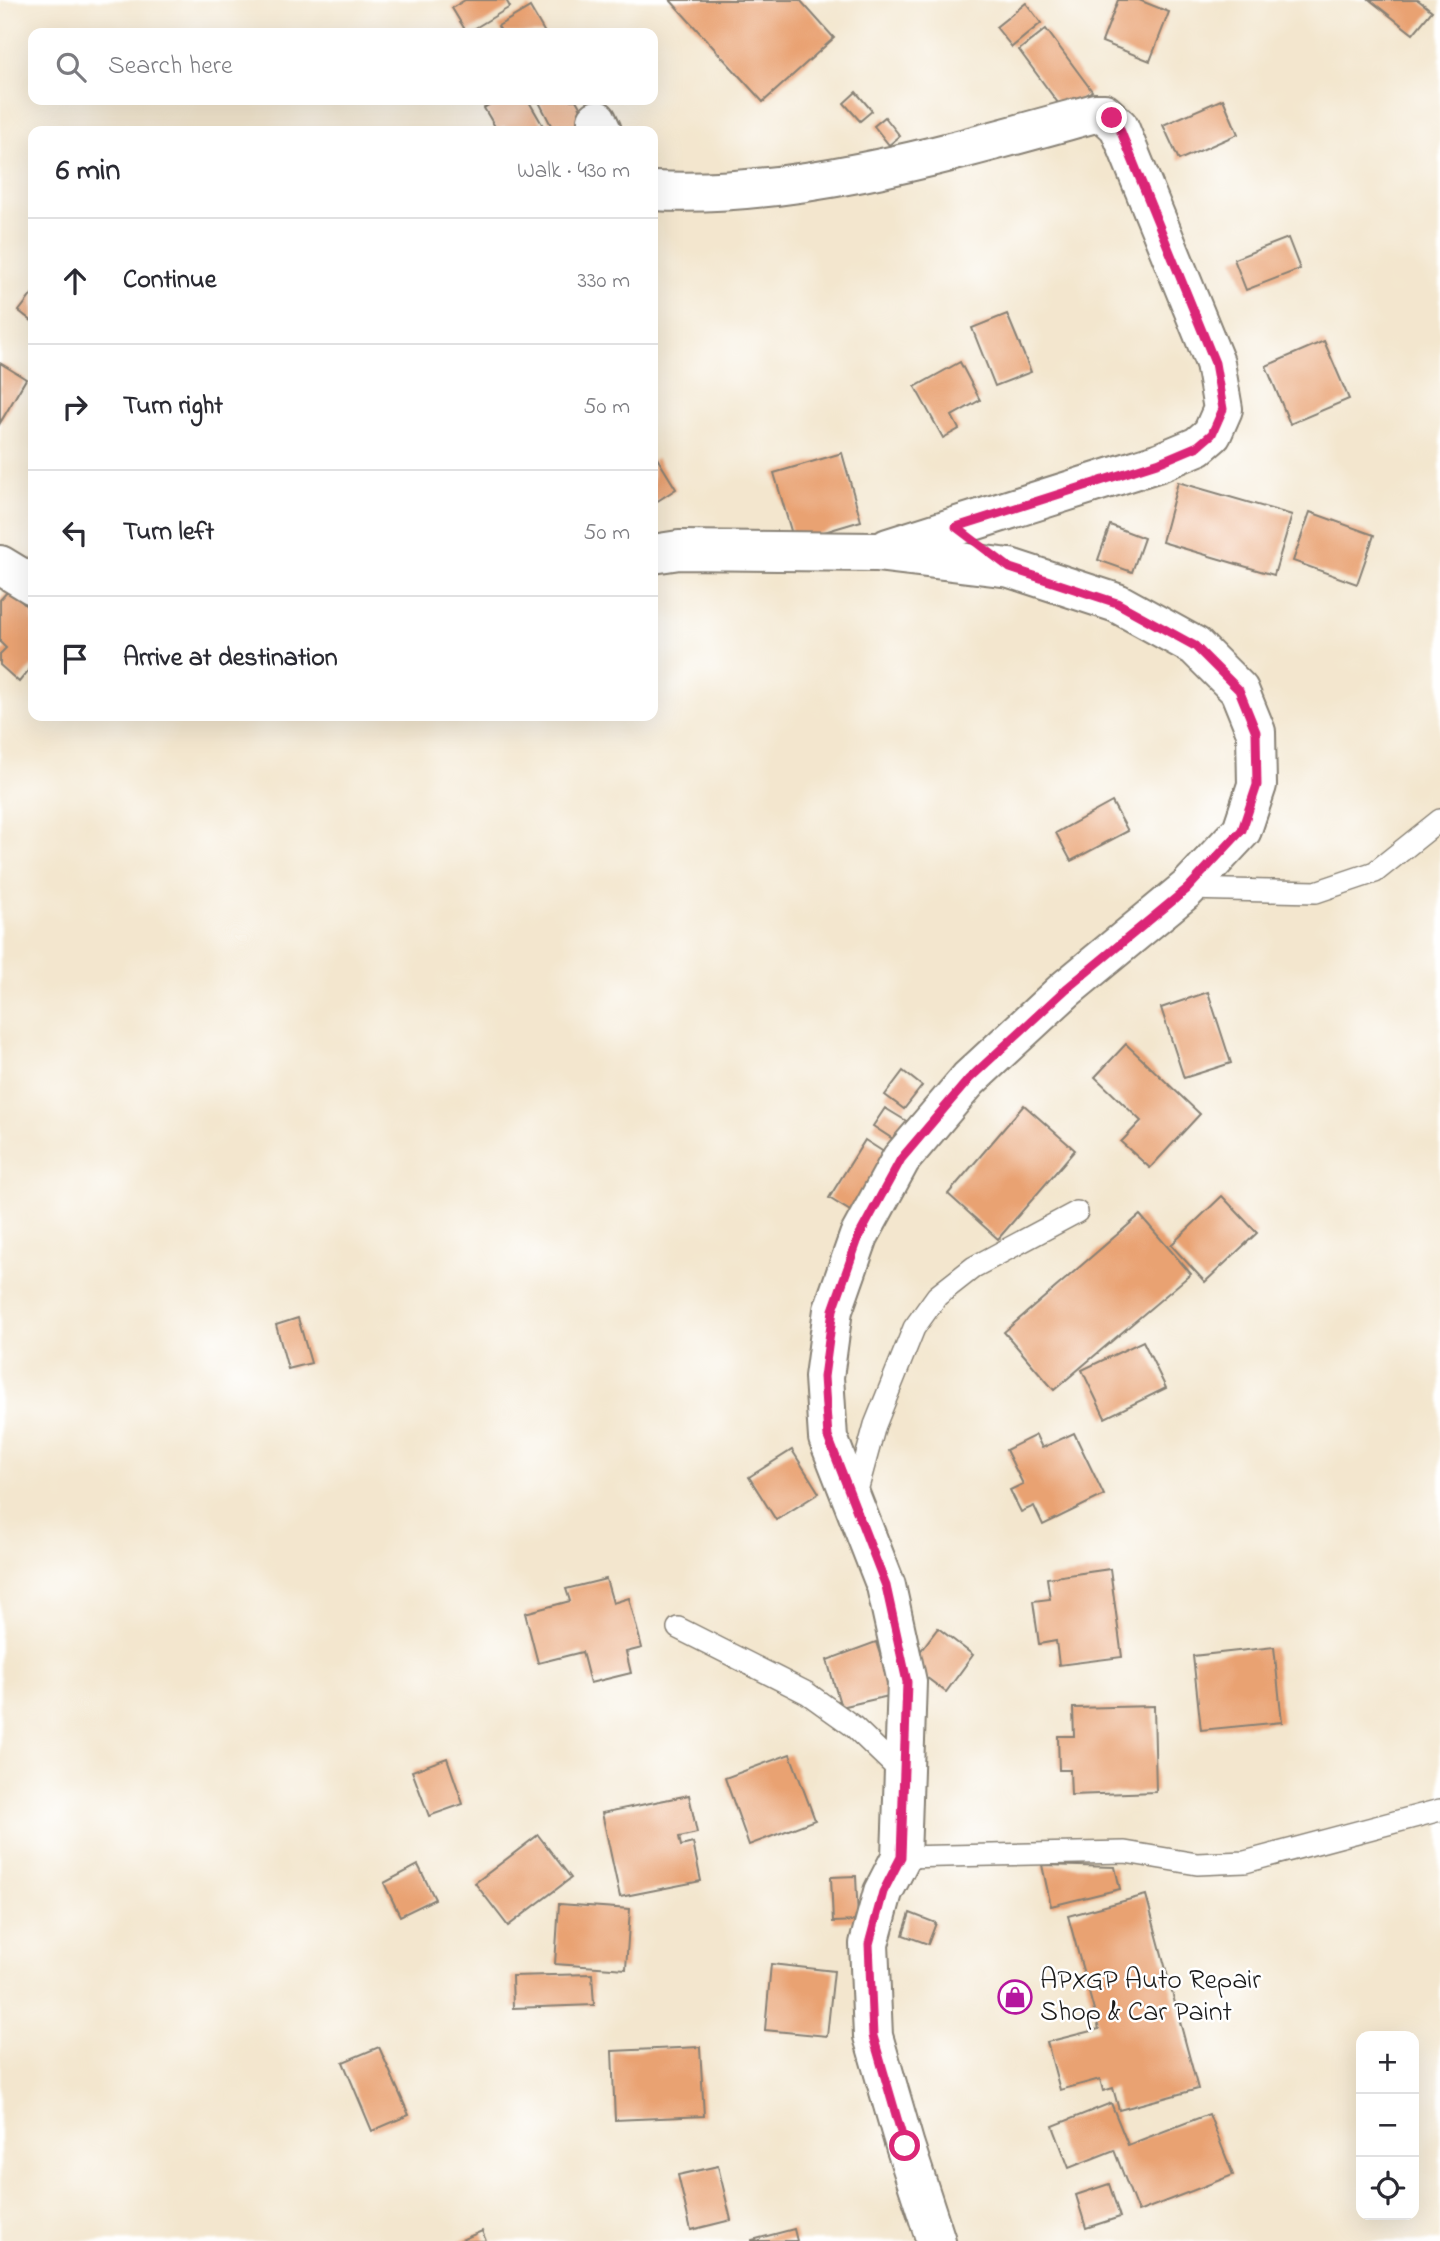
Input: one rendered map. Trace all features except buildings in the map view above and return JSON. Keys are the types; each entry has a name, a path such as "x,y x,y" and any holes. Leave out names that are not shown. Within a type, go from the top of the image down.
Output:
{"street":[{"path":"658,191 692,194 863,172 1095,113 1104,113 1119,127 1215,363 1223,409 1212,434 1198,446 1160,462 876,552"},
{"path":"956,527 1010,568"},
{"path":"658,553 679,550 876,552 1010,568 1117,603 1195,646 1239,690 1256,732 1257,785 1242,830 1187,889 1066,989 969,1079 901,1159 859,1236 833,1310 824,1377 828,1437 886,1586 907,1682 901,1857 883,1892 869,1944 873,2036 936,2241"},
{"path":"0,565 28,582"}],"lane":[{"path":"1187,889 1316,892 1375,872 1440,820"},
{"path":"853,1503 875,1425 914,1328 937,1296 974,1267 1076,1212"},
{"path":"678,1628 807,1693 853,1726 903,1774"},
{"path":"901,1857 1125,1852 1197,1864 1245,1861 1440,1810"}],"place":[{"name":"APXGP Auto Repair Shop & Car Paint","path":"1015,1997"}],"route":[{"path":"905,2146 873,2036 869,1944 883,1892 901,1857 907,1682 886,1586 828,1437 824,1377 833,1310 859,1236 901,1159 969,1079 1066,989 1187,889 1242,830 1257,785 1256,732 1239,690 1195,646 1117,603 1010,568 956,527 1160,462 1198,446 1212,434 1223,409 1215,363 1119,127 1112,118"}]}
